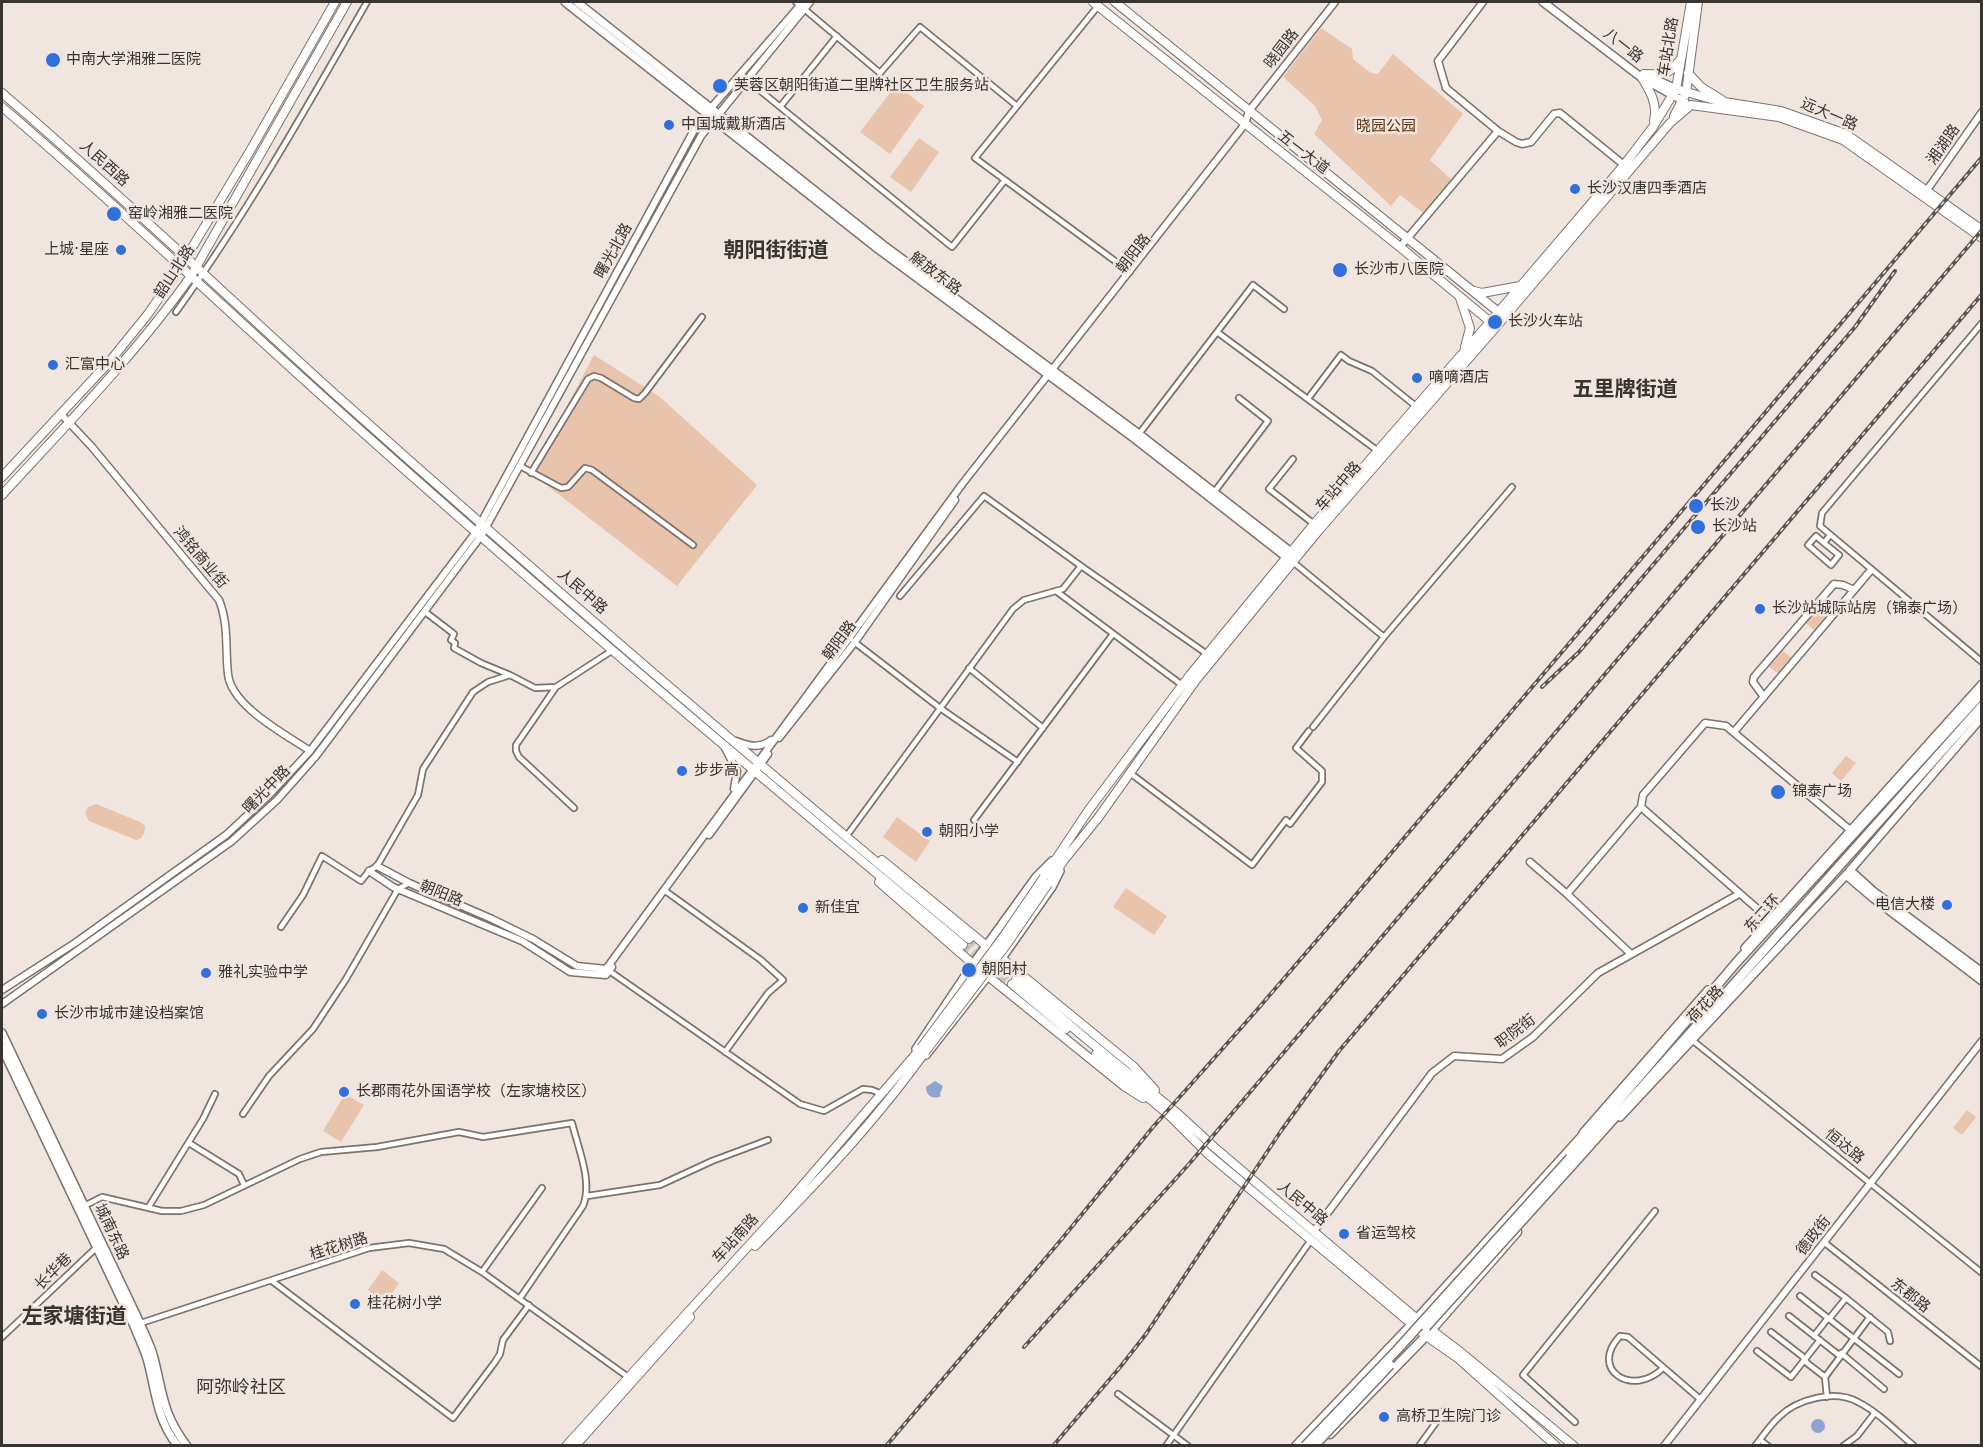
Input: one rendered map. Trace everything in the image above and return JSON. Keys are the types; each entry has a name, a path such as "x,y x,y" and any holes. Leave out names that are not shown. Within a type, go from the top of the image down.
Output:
{"highway":[{"name":"东二环","path":"1572,1160 1614,1118 1861,842 1980,697"},
{"name":"东二环","path":"1572,1160 1612,1107 1744,955 1980,697"},
{"path":"1296,1446 1414,1321 1575,1142 1612,1107"},
{"path":"1320,1446 1429,1333 1586,1154 1614,1118"},
{"path":"1305,1446 1572,1160"},
{"path":"1314,1446 1409,1346 1572,1160"}],"main road":[{"name":"韶山北路","path":"2,477 110,361 148,314 181,266 250,151 335,2"},
{"name":"韶山北路","path":"2,495 162,318 194,279 196,267 347,2"},
{"name":"解放东路","path":"565,2 712,113"},
{"name":"解放东路","path":"577,2 878,249 1137,436 1290,557"},
{"name":"五一大道","path":"1115,2 1501,315"},
{"name":"八一路","path":"1543,2 1643,76 1675,93 1682,101 1691,105"},
{"name":"八一路","path":"1550,2 1643,76"},
{"name":"车站北路","path":"1653,127 1675,93 1691,2"},
{"name":"车站北路","path":"1670,123 1686,93 1698,2"},
{"name":"五一大道","path":"1095,4 1493,324"},
{"path":"1653,127 1656,113 1653,97 1643,76 1667,73 1680,60"},
{"path":"1689,73 1701,87 1726,102"},
{"name":"人民西路","path":"2,93 186,257"},
{"name":"远大一路","path":"1675,93 1686,93 1781,111 1846,134 1982,230"},
{"path":"1670,123 1691,105"},
{"name":"远大一路","path":"1691,105 1779,117 1843,140 1982,238"},
{"name":"人民西路","path":"2,107 181,266"},
{"name":"车站中路","path":"923,1050 1007,944 1088,811 1182,685 1547,261 1670,123"},
{"name":"车站中路","path":"1501,315 1520,286 1547,261 1653,127"},
{"name":"人民中路","path":"186,257 336,395 756,766 824,829 966,942 825,820 756,766"},
{"name":"人民中路","path":"181,266 329,402 478,534 613,650 726,740"},
{"path":"1469,289 1482,293 1520,286"},
{"path":"1458,294 1470,328 1463,354"},
{"name":"车站中路","path":"1061,858 1098,818 1196,680 1314,524 1378,451 1419,409 1463,354 1493,324"},
{"path":"1575,1142 1769,919 1982,684"},
{"name":"荷花路","path":"1586,1154 1834,888 1982,717"},
{"path":"825,820 848,834 987,945 1133,1066 1174,1114"},
{"path":"824,829 843,850 973,964 1124,1086 1174,1114"},
{"path":"1860,857 1861,842"},
{"path":"906,1066 973,964 1036,877 1061,858"},
{"path":"915,1066 934,1047 989,976 1053,887 1061,858"},
{"path":"1848,872 1982,972"},
{"path":"1848,872 1873,898 1982,981"},
{"path":"1820,887 1834,888"},
{"name":"人民中路","path":"1014,982 1084,1037 1314,1231 1414,1321"},
{"name":"城南东路","path":"2,1033 137,1324 149,1365 156,1407 178,1446"},
{"name":"城南东路","path":"2,1048 97,1247 152,1352 166,1412 187,1446"},
{"name":"车站南路","path":"575,1446 734,1267 799,1201 880,1110 915,1066 923,1050"},
{"name":"车站南路","path":"566,1446 783,1208 906,1066 923,1050"},
{"name":"人民中路","path":"1174,1114 1209,1154 1311,1240 1574,1446"},
{"name":"人民中路","path":"1429,1333 1556,1446"}],"street":[{"path":"176,312 194,279 204,274 274,162 367,2"},
{"name":"曙光北路","path":"478,534 693,132 743,77 801,4 810,2"},
{"name":"晓园路","path":"1252,113 1335,2"},
{"path":"1483,2 1438,61 1446,88 1498,131 1516,142 1531,142 1554,114 1560,113 1624,165"},
{"path":"801,4 880,73 920,27 1017,106"},
{"path":"1095,4 975,158 1130,273"},
{"path":"780,107 837,36"},
{"path":"743,77 952,247 1005,180"},
{"name":"湘湖路","path":"1927,190 1982,112"},
{"name":"曙光北路","path":"483,525 520,466 712,113"},
{"name":"朝阳路","path":"369,871 398,889 522,941 570,972 606,975 607,970 756,766 852,640 963,483 1052,375 1246,125 1252,113"},
{"name":"朝阳路","path":"1052,375 1246,125"},
{"path":"1400,247 1498,131"},
{"path":"1137,436 1253,285 1284,309"},
{"path":"531,472 588,379 594,376 601,378 639,399 702,317"},
{"path":"1982,323 1822,513 1820,526 1982,662"},
{"path":"1217,332 1378,451"},
{"path":"1310,396 1341,355 1372,371 1419,409"},
{"path":"1213,494 1268,421 1239,398"},
{"name":"鸿铭商业街","path":"61,414 219,600 226,616 228,677 234,693 244,705 310,751"},
{"path":"1293,459 1269,489 1314,524"},
{"path":"520,466 561,488 568,487 585,468 592,470 693,545"},
{"path":"1130,773 1252,865 1286,820 1290,824 1322,782 1322,771 1296,748 1384,637 1512,487"},
{"path":"900,596 984,496 1207,654"},
{"name":"曙光中路","path":"2,1004 232,841 277,800 316,756 478,534"},
{"name":"曙光中路","path":"2,990 75,943 226,835 270,794 310,751 478,534"},
{"path":"1824,543 1830,535"},
{"path":"1816,536 1824,543 1839,555 1831,565 1808,545 1816,536"},
{"path":"1290,557 1384,637"},
{"path":"848,834 1013,609 1024,600 1063,589 1081,566"},
{"path":"1734,732 1870,570"},
{"path":"1764,697 1753,682 1754,677 1834,584 1854,590"},
{"path":"1056,591 1182,685"},
{"path":"424,611 454,634 451,640 455,643 454,648 535,688 556,687"},
{"path":"974,820 1113,634"},
{"path":"852,640 940,708 1018,762"},
{"name":"朝阳路","path":"665,891 774,738 852,640"},
{"path":"574,808 519,757 516,744 556,687 613,650"},
{"path":"969,668 1043,728"},
{"path":"280,927 303,895 322,856 361,881 369,871 377,866 418,795 423,769 473,692 488,682 510,675"},
{"path":"1567,894 1641,807 1642,795 1705,723 1726,726 1849,829"},
{"path":"726,740 758,747 774,738"},
{"path":"726,740 737,771 732,796"},
{"path":"1641,807 1769,919"},
{"path":"1530,862 1631,954"},
{"name":"朝阳路","path":"377,866 409,883 533,939 577,966 607,970"},
{"path":"243,1114 269,1076 307,1037 346,979 398,889 409,883"},
{"path":"665,891 761,960 783,980 768,993 725,1052"},
{"name":"职院街","path":"1314,1231 1432,1073 1454,1056 1502,1059 1533,1037 1598,973 1739,894"},
{"path":"607,970 800,1104 824,1111 863,1089 882,1094"},
{"name":"恒达路","path":"1692,1040 1982,1273"},
{"name":"德政街","path":"1664,1446 1982,1041"},
{"path":"148,1208 189,1143 215,1094"},
{"path":"84,1206 102,1197 162,1211 181,1211 204,1204 300,1159 321,1152 377,1146 459,1132 483,1137 572,1123 584,1169 587,1196 583,1206 519,1298"},
{"path":"587,1196 660,1185 712,1161 768,1140"},
{"path":"189,1143 239,1174 244,1185"},
{"path":"482,1272 542,1188"},
{"path":"1575,1422 1523,1375 1656,1211"},
{"path":"1166,1446 1311,1240"},
{"name":"桂花树路","path":"137,1324 369,1248 409,1243 444,1249 482,1272 628,1377"},
{"name":"东郡路","path":"1824,1243 1982,1367"},
{"name":"长华巷","path":"2,1337 97,1247"},
{"path":"1815,1275 1888,1332 1890,1341"},
{"path":"272,1281 453,1418 495,1362 500,1354 503,1340 529,1305"},
{"path":"1800,1296 1899,1374"},
{"path":"1814,1336 1846,1298"},
{"path":"1789,1316 1884,1389"},
{"path":"1827,1397 1825,1377 1870,1317"},
{"path":"1771,1332 1825,1377"},
{"path":"1663,1368 1648,1378 1633,1382 1625,1380 1613,1370 1608,1356 1610,1349 1620,1336 1624,1335 1700,1399"},
{"path":"1756,1351 1791,1377 1820,1340"},
{"path":"1118,1394 1188,1446"},
{"path":"1755,1446 1779,1416 1794,1406 1827,1397 1859,1402 1914,1446"},
{"path":"1419,1446 1444,1410"},
{"path":"1843,1446 1857,1436 1874,1414"},
{"path":"1760,1440 1768,1446"}],"green space":[{"name":"晓园公园","path":"1321,28 1352,49 1353,59 1371,73 1378,74 1393,54 1463,114 1430,160 1455,183 1427,216 1400,195 1391,206 1314,134 1322,120 1315,106 1283,77"},
{"path":"896,85 924,106 890,154 860,132"},
{"path":"919,138 939,152 911,192 890,177"},
{"path":"594,355 660,397 757,485 677,586 531,473"},
{"path":"1819,607 1827,614 1814,630 1806,623"},
{"path":"1783,651 1791,657 1778,673 1769,667"},
{"path":"1846,756 1856,763 1841,781 1832,773"},
{"path":"96,804 140,822 145,826 143,835 136,840 89,821 85,813 88,807"},
{"path":"897,817 930,841 916,862 883,837"},
{"path":"1126,888 1167,916 1154,935 1113,907"},
{"path":"345,1094 364,1105 341,1142 323,1131"},
{"path":"1967,1110 1976,1117 1962,1135 1953,1128"},
{"path":"382,1270 399,1283 385,1303 368,1290"}],"water":[{"path":"935,1081 943,1086 941,1096 935,1098 929,1095 926,1087"},
{"path":"1818,1419 1823,1421 1825,1426 1823,1431 1818,1433 1813,1431 1811,1426 1813,1421"}],"tunnel":[{"path":"969,939 1016,979"},
{"path":"963,945 1012,984"}],"railway":[{"path":"886,1446 1061,1240 1153,1127 1348,904 1982,157"},
{"path":"1024,1347 1189,1164 1982,230"},
{"path":"1542,687 1579,652 1855,327 1895,271"},
{"path":"1053,1446 1146,1334 1281,1131 1339,1051 1982,294"}],"place":[{"name":"中南大学湘雅二医院","path":"53,60"},
{"name":"芙蓉区朝阳街道二里牌社区卫生服务站","path":"720,86"},
{"name":"中国城戴斯酒店","path":"669,125"},
{"name":"长沙汉唐四季酒店","path":"1575,189"},
{"name":"窑岭湘雅二医院","path":"114,214"},
{"name":"上城·星座","path":"121,250"},
{"name":"长沙市八医院","path":"1340,270"},
{"name":"长沙火车站","path":"1495,322"},
{"name":"汇富中心","path":"53,365"},
{"name":"嘀嘀酒店","path":"1417,378"},
{"name":"长沙","path":"1696,506"},
{"name":"长沙站","path":"1698,527"},
{"name":"长沙站城际站房（锦泰广场）","path":"1760,609"},
{"name":"步步高","path":"682,771"},
{"name":"锦泰广场","path":"1778,792"},
{"name":"朝阳小学","path":"927,832"},
{"name":"电信大楼","path":"1947,905"},
{"name":"新佳宜","path":"803,908"},
{"name":"朝阳村","path":"969,970"},
{"name":"雅礼实验中学","path":"206,973"},
{"name":"长沙市城市建设档案馆","path":"42,1014"},
{"name":"长郡雨花外国语学校（左家塘校区）","path":"344,1092"},
{"name":"省运驾校","path":"1344,1234"},
{"name":"桂花树小学","path":"355,1304"},
{"name":"高桥卫生院门诊","path":"1384,1417"}],"district":[{"name":"朝阳街街道","path":"776,252"},
{"name":"五里牌街道","path":"1625,391"},
{"name":"左家塘街道","path":"74,1318"},
{"name":"阿弥岭社区","path":"241,1388"}]}
